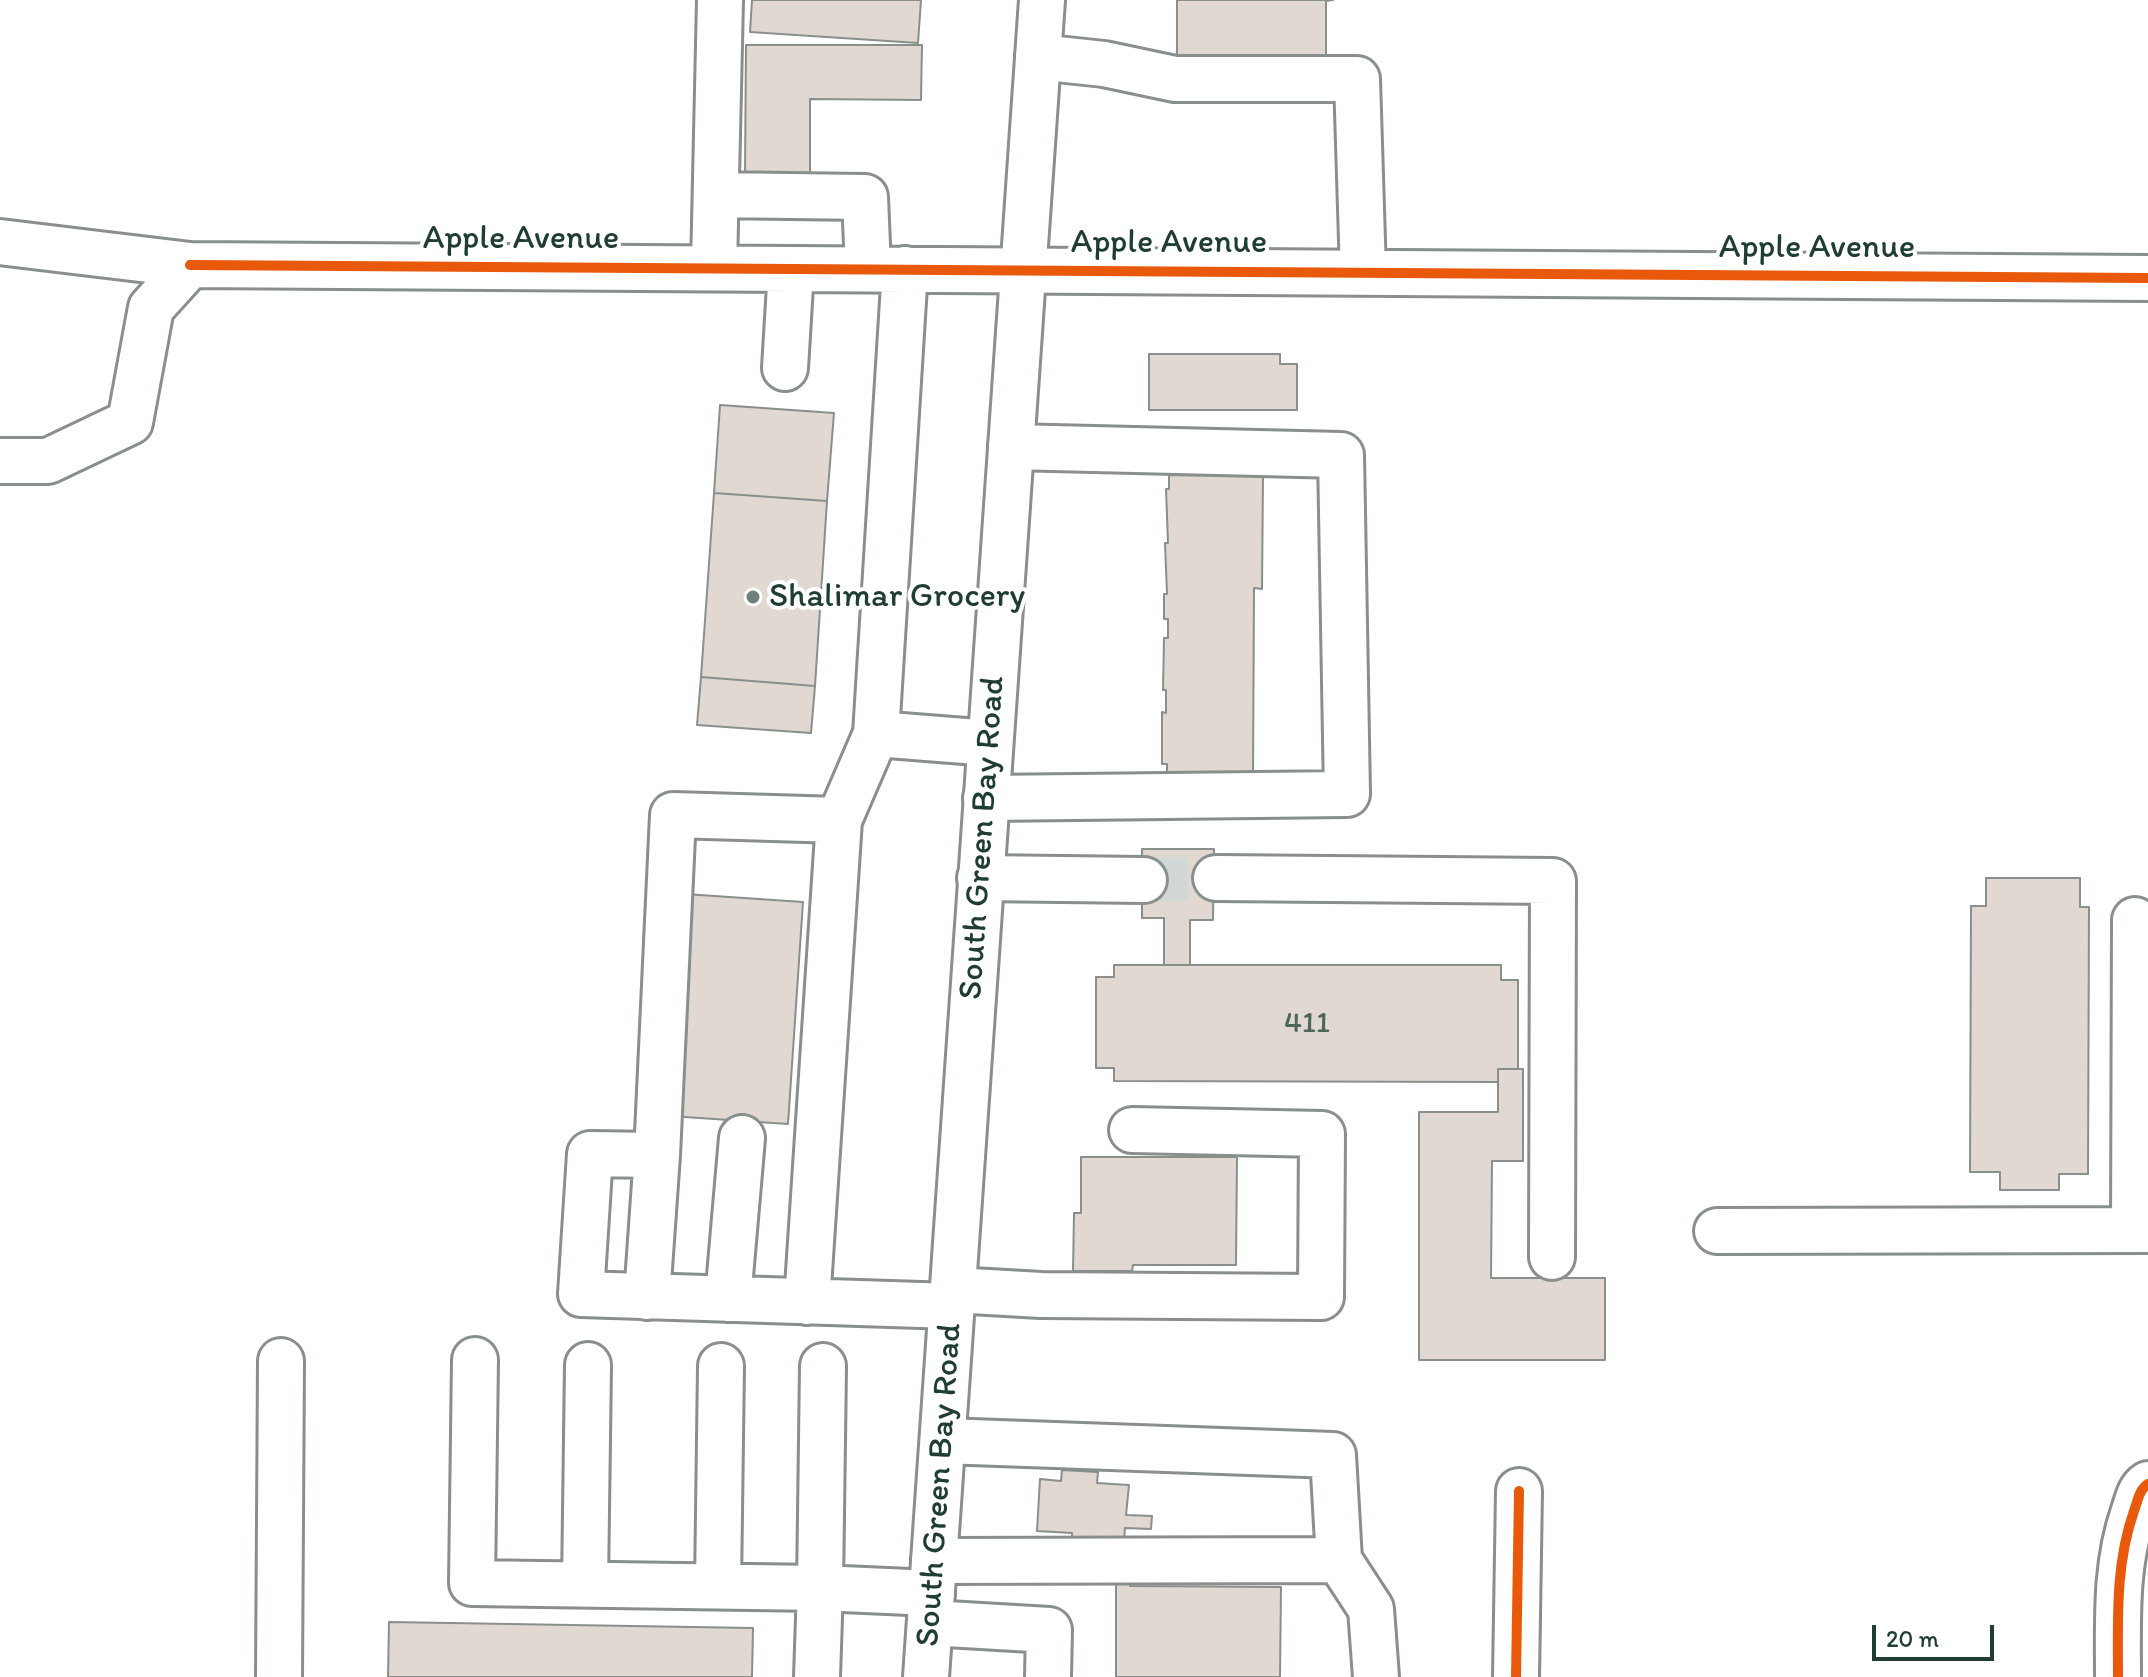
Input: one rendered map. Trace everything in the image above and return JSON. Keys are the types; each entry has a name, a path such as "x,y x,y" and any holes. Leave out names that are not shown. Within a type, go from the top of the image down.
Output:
{"street":[{"path":"714,268 720,0"},
{"name":"South Green Bay Road","path":"926,1677 1042,0"},
{"path":"1038,57 1104,64 1175,79 1357,79 1363,273"},
{"path":"716,195 865,197 887,269 876,734 839,820 807,1302"},
{"name":"Apple Avenue","path":"0,242 190,265 2148,278"},
{"path":"0,461 48,461 130,422 151,308 190,265"},
{"path":"785,368 791,269"},
{"path":"986,798 1347,794 1341,455 1011,447"},
{"path":"876,734 990,743"},
{"path":"647,1297 673,815 839,820"},
{"path":"980,878 1144,880"},
{"path":"1216,878 1553,881 1552,1257"},
{"path":"1717,1231 2141,1230 2135,920"},
{"path":"657,1155 590,1154 581,1294 807,1302 1041,1295 1321,1297 1322,1134 1132,1130"},
{"path":"728,1299 742,1138"},
{"path":"475,1360 472,1583 932,1592 1339,1560"},
{"path":"279,1677 281,1361"},
{"path":"585,1584 588,1365"},
{"path":"718,1586 721,1366"},
{"path":"817,1677 823,1366"},
{"path":"943,1441 1333,1455 1339,1560 1371,1609 1376,1677"},
{"path":"2118,1677 2118,1579 2128,1528 2142,1488 2148,1484"},
{"path":"1516,1677 1519,1491"},
{"path":"932,1592 1049,1630 1048,1677"}],"building":[{"path":"752,0 921,0 918,43 750,32"},
{"path":"1177,0 1333,0 1326,1 1326,56 1177,56"},
{"path":"746,45 922,45 921,100 810,99 810,174 745,173"},
{"path":"1149,354 1280,354 1280,364 1297,364 1297,410 1149,410"},
{"path":"720,405 834,413 827,501 714,493"},
{"path":"1169,475 1263,476 1262,589 1254,588 1253,777 1167,776 1167,764 1162,764 1162,712 1166,713 1164,638 1168,638 1164,594 1167,594 1165,543 1168,543 1166,489 1169,489"},
{"path":"714,493 827,501 815,686 701,677"},
{"path":"701,677 815,686 811,733 697,725"},
{"path":"1142,849 1214,849 1213,920 1190,920 1190,965 1164,965 1164,918 1142,918"},
{"path":"1986,878 2080,878 2080,907 2089,907 2088,1174 2059,1174 2059,1190 2000,1190 2000,1172 1970,1172 1971,906 1986,906"},
{"path":"685,894 803,902 788,1124 670,1116"},
{"path":"1114,965 1501,965 1501,980 1518,980 1518,1069 1498,1069 1498,1082 1114,1081 1114,1068 1096,1068 1096,977 1114,977"},
{"path":"1498,1069 1523,1069 1523,1161 1492,1161 1491,1278 1605,1278 1605,1360 1419,1360 1419,1112 1498,1112"},
{"path":"1081,1157 1237,1157 1236,1265 1133,1265 1132,1271 1073,1271 1074,1213 1081,1213"},
{"path":"1062,1470 1098,1472 1097,1483 1129,1485 1126,1515 1152,1516 1151,1529 1125,1528 1124,1540 1037,1531 1040,1479 1061,1481"},
{"path":"1116,1582 1130,1583 1130,1586 1281,1587 1280,1677 1116,1677"},
{"path":"389,1622 753,1628 752,1677 388,1677"}],"tunnel":[{"path":"1144,880 1216,878"}],"cycle path":[{"path":"190,265 2148,278"},
{"path":"2118,1677 2123,1552 2138,1499 2148,1484"},
{"path":"1516,1677 1519,1491"}],"place":[{"name":"Shalimar Grocery","path":"753,597"}]}
